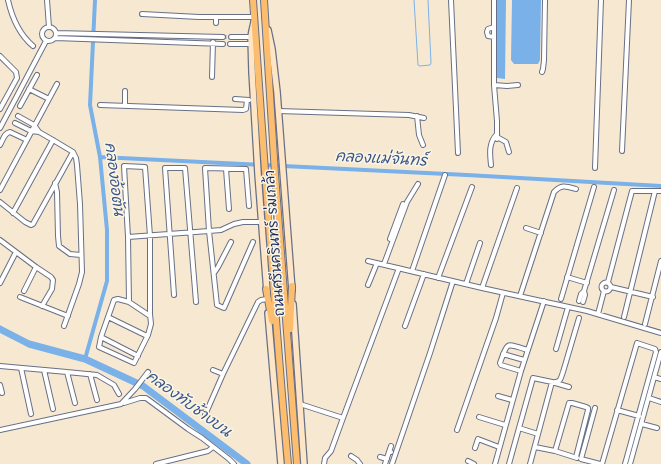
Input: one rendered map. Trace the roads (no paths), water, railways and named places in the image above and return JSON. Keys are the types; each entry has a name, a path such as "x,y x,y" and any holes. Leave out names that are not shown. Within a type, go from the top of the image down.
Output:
{"main road":[{"name":"ถนนศรีนครินทร์-ร่มเกล้า","path":"253,0 254,41 250,100 257,155 266,289 281,462"},
{"name":"ถนนศรีนครินทร์-ร่มเกล้า","path":"264,0 275,174 297,464"},
{"name":"ถนนศรีนครินทร์-ร่มเกล้า","path":"266,22 272,49 282,155 304,464"},
{"name":"ถนนศรีนครินทร์-ร่มเกล้า","path":"254,41 266,174 277,348 288,464"},
{"path":"289,354 292,286"},
{"path":"266,289 277,348"}],"street":[{"path":"8,0 17,26 25,39 34,46"},
{"path":"47,0 48,27"},
{"path":"451,0 458,153"},
{"path":"494,0 494,84 497,137"},
{"path":"542,72 544,60 545,0"},
{"path":"595,168 601,0"},
{"path":"622,151 629,0"},
{"path":"142,14 254,19"},
{"path":"216,17 216,23"},
{"path":"48,27 53,28 56,36"},
{"path":"46,41 42,36 42,33 43,30 48,27"},
{"path":"494,27 488,29 487,32 488,36 494,37"},
{"path":"46,41 51,41 56,36 223,36"},
{"path":"68,36 116,40 223,44"},
{"path":"212,77 213,36"},
{"path":"231,37 254,41"},
{"path":"0,128 46,41"},
{"path":"230,44 254,41"},
{"path":"0,56 16,72 17,78 0,109"},
{"path":"20,106 37,75"},
{"path":"0,190 57,84"},
{"path":"494,84 507,86 518,85"},
{"path":"29,89 49,99"},
{"path":"124,91 124,106"},
{"path":"100,105 243,110 246,109 250,100 235,99"},
{"path":"9,111 34,125 39,132"},
{"path":"278,111 409,115 424,118"},
{"path":"417,116 419,135 423,145"},
{"path":"5,118 31,131 39,132 73,152 76,158 80,204 81,277 64,326"},
{"path":"0,145 8,132 27,140"},
{"path":"497,137 506,142 509,152"},
{"path":"491,165 490,150 493,138 497,137"},
{"path":"13,213 53,140"},
{"path":"0,202 28,224 33,224 73,152"},
{"path":"129,302 128,237 124,166 145,166 150,236 151,324 134,363 99,347 113,301 115,299 129,302 150,316"},
{"path":"174,295 165,168 185,168 196,302"},
{"path":"249,206 246,169 206,168 217,305 224,308 253,242"},
{"path":"226,169 229,209"},
{"path":"412,271 445,175"},
{"path":"55,182 57,192 59,246 70,254 81,255"},
{"path":"390,239 407,202 418,184"},
{"path":"520,296 554,192 562,186 576,189"},
{"path":"561,299 594,186"},
{"path":"438,278 472,187"},
{"path":"482,288 517,188"},
{"path":"580,305 581,294 584,291 614,190"},
{"path":"653,297 611,287 608,282 632,191 661,191"},
{"path":"624,317 655,191"},
{"path":"384,264 403,204"},
{"path":"128,237 221,230 243,222 261,222"},
{"path":"526,228 541,233"},
{"path":"0,240 53,280 52,289 42,306"},
{"path":"214,274 231,242"},
{"path":"466,284 480,243"},
{"path":"0,284 16,252"},
{"path":"368,261 453,282 568,307 580,305 598,314 661,333"},
{"path":"646,324 661,261"},
{"path":"368,285 377,263"},
{"path":"24,291 36,267"},
{"path":"324,464 325,458 331,451 399,268"},
{"path":"405,326 424,274"},
{"path":"567,277 586,283"},
{"path":"392,464 453,282"},
{"path":"598,314 604,291 602,284 608,282"},
{"path":"604,291 609,291 611,287"},
{"path":"456,430 496,318 503,293"},
{"path":"20,297 68,316"},
{"path":"205,415 258,302 267,299"},
{"path":"495,464 524,360 544,301"},
{"path":"556,349 568,307"},
{"path":"108,317 147,336"},
{"path":"552,382 558,382 561,378 579,318"},
{"path":"101,337 138,356"},
{"path":"535,447 601,464 637,343 655,349 656,352 625,464"},
{"path":"521,371 501,365 500,363 503,354 506,347 510,345 528,350"},
{"path":"630,464 661,352"},
{"path":"503,354 524,360"},
{"path":"0,366 90,374 111,382 119,394"},
{"path":"21,368 31,414"},
{"path":"44,370 53,409"},
{"path":"213,370 223,374"},
{"path":"67,372 75,403"},
{"path":"121,404 135,390 148,372"},
{"path":"90,374 97,400"},
{"path":"654,377 661,380"},
{"path":"509,464 533,379 569,387"},
{"path":"530,464 552,382"},
{"path":"0,385 2,393"},
{"path":"498,396 512,400"},
{"path":"0,430 121,404 140,398 146,398 202,438 234,464"},
{"path":"649,398 661,402"},
{"path":"555,451 569,403 586,407 588,410 576,457"},
{"path":"300,404 343,418"},
{"path":"581,459 595,408"},
{"path":"618,410 638,416"},
{"path":"479,417 505,425"},
{"path":"642,424 657,428"},
{"path":"518,428 538,434"},
{"path":"475,448 478,439 499,447"},
{"path":"380,457 386,462 391,446"},
{"path":"156,464 208,451 213,447"},
{"path":"389,452 396,454"},
{"path":"351,456 360,464"},
{"path":"468,461 474,464"}],"water":[{"path":"496,0 506,0 505,79 497,78"},
{"path":"512,0 541,0 540,60 538,64 514,64 511,60"}],"waterway":[{"name":"คลองอ้อตัน","path":"85,359 107,281 107,230 100,157 90,105 95,0"},
{"path":"414,0 418,65 420,66 430,65 431,63 428,0"},
{"name":"คลองแม่จันทร์","path":"100,157 661,186"},
{"name":"คลองทับช้างบน","path":"0,329 29,344 85,359 143,386 247,464"}],"tunnel":[{"path":"223,37 231,37"}]}
